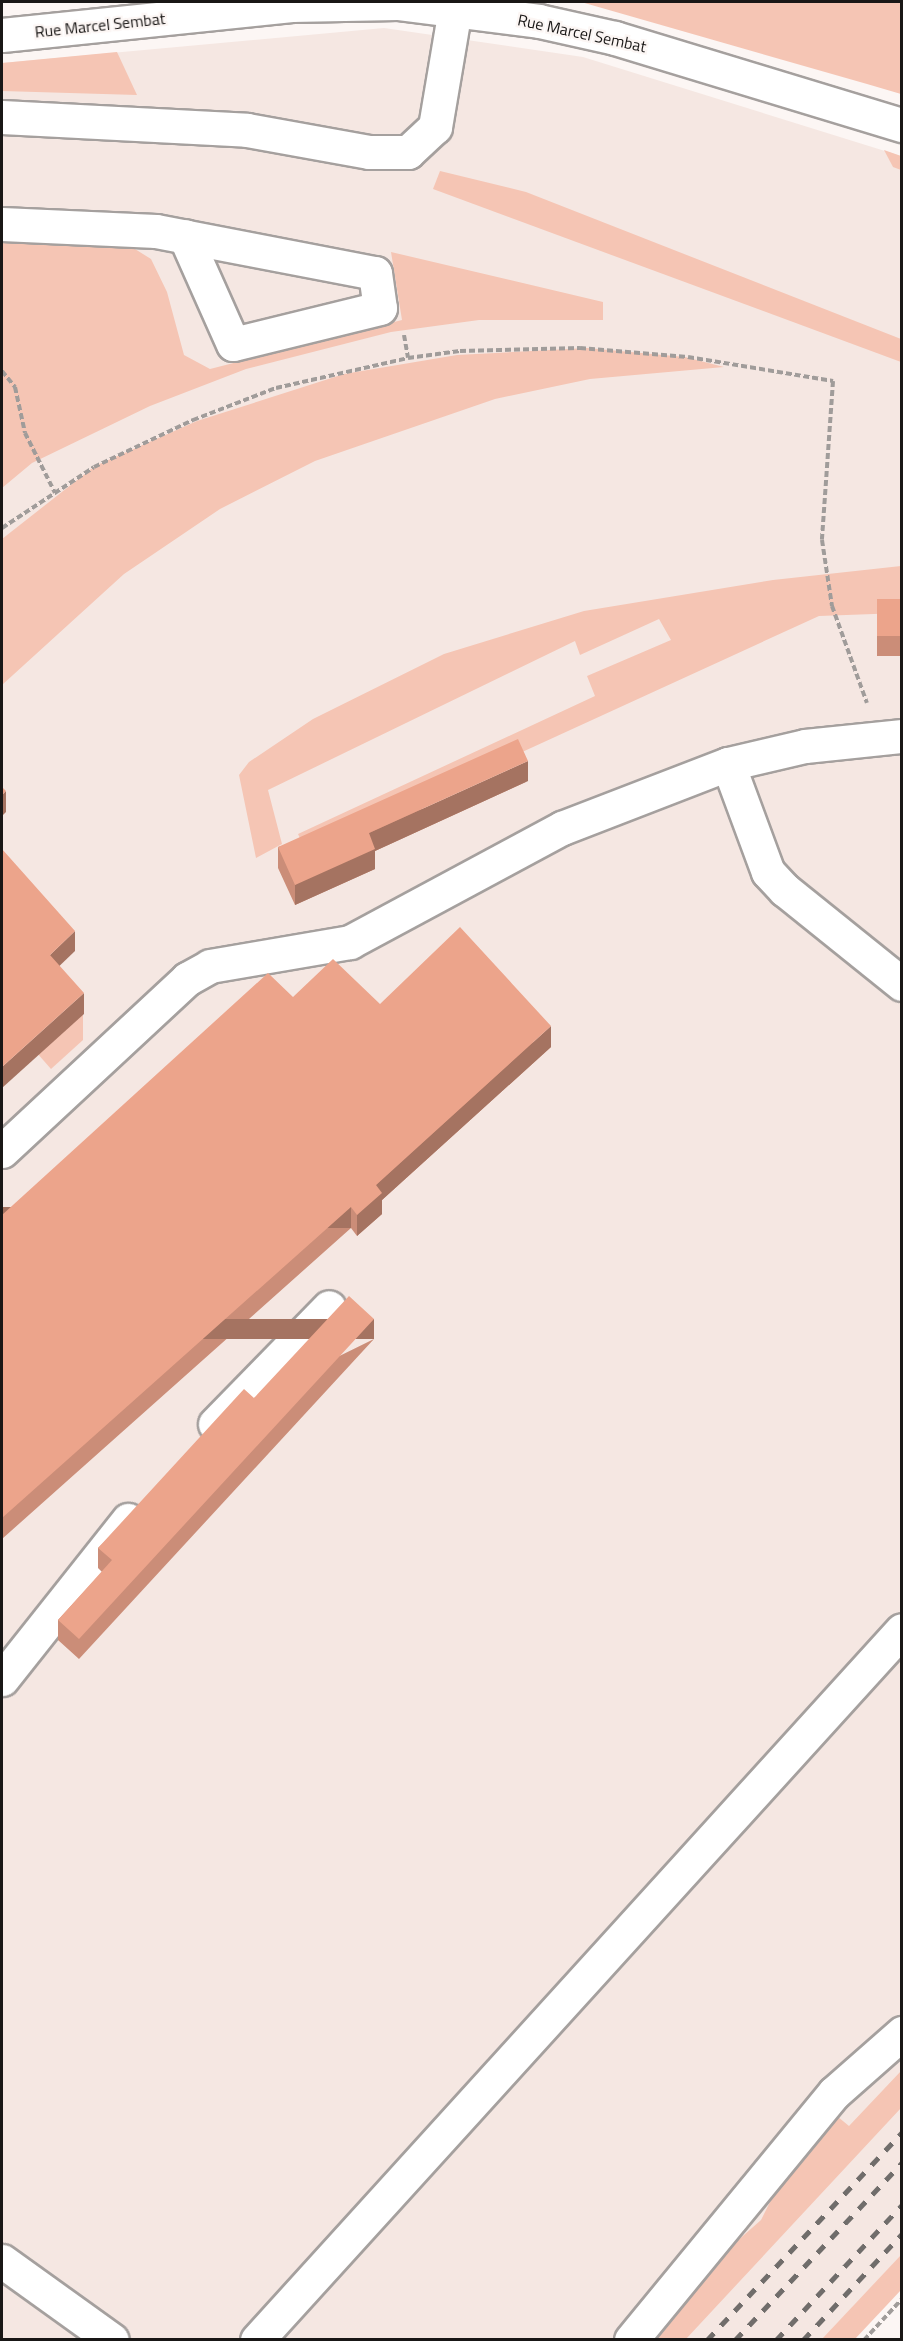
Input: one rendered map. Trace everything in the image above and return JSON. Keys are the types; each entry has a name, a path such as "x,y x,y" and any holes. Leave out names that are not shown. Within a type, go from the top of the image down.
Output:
{"street":[{"name":"Rue Marcel Sembat","path":"2,35 201,8 351,2 455,9 615,38 902,125"},
{"path":"2,117 247,130 376,153 408,152 435,127 455,9"},
{"path":"2,224 156,231 185,236 375,273 380,308 233,344 185,236"},
{"path":"2,1151 187,979 210,966 350,942 562,828 655,789 728,764 805,746 891,736"},
{"path":"728,764 768,872 785,890 902,984"},
{"path":"192,1449 328,1307"},
{"path":"2,1679 102,1550 146,1499"},
{"path":"257,2340 902,1630"},
{"path":"632,2340 834,2093 902,2033"},
{"path":"2,2261 112,2340"}],"path":[{"path":"2,528 126,449 230,405 316,377 408,358 472,350 580,348 688,357 833,381 822,540 827,580 832,606 891,736"},
{"path":"2,371 15,387 25,434 55,493"},
{"path":"864,2340 902,2299"}],"shaded area":[{"path":"581,2 901,2 901,94 867,84"},
{"path":"384,28 583,57 901,156 901,2286 852,2339 2,2340 2,63"},
{"path":"117,52 137,95 2,91 2,63"},
{"path":"884,150 901,156 901,170 893,167"},
{"path":"440,171 526,192 901,339 901,362 433,189"},
{"path":"2,231 114,236 151,259 167,292 184,355 210,369 402,320 391,252 603,302 603,320 479,320 391,332 246,369 150,406 32,463 2,488"},
{"path":"587,348 685,357 724,367 590,379 495,399 315,461 220,509 124,574 2,685 2,539 95,466 197,421 344,374 457,355"},
{"path":"901,566 901,613 819,616 306,851 298,834 595,696 587,676 671,640 659,619 580,655 575,641 268,790 282,844 256,858 239,775 249,762 313,719 444,654 584,611 773,580"},
{"path":"83,1012 83,1040 51,1069 37,1053"},
{"path":"901,2071 901,2108 686,2339 640,2340 668,2302 761,2220 790,2162 832,2112 849,2126"},
{"path":"901,2255 901,2290 855,2339 822,2339"}],"building":[{"path":"877,599 902,599 902,636 877,636"},
{"path":"518,739 528,761 369,833 375,849 295,885 278,847"},
{"path":"2,849 75,931 50,955 84,993 2,1067"},
{"path":"460,927 551,1026 376,1185 382,1193 357,1215 351,1207 2,1518 2,1215 268,973 293,997 333,959 380,1004"},
{"path":"349,1296 374,1319 79,1639 58,1620 112,1560 98,1548 244,1389 254,1398"}],"railway":[{"path":"707,2340 902,2132"},
{"path":"735,2340 902,2163"},
{"path":"776,2340 902,2205"},
{"path":"803,2340 902,2234"}]}
